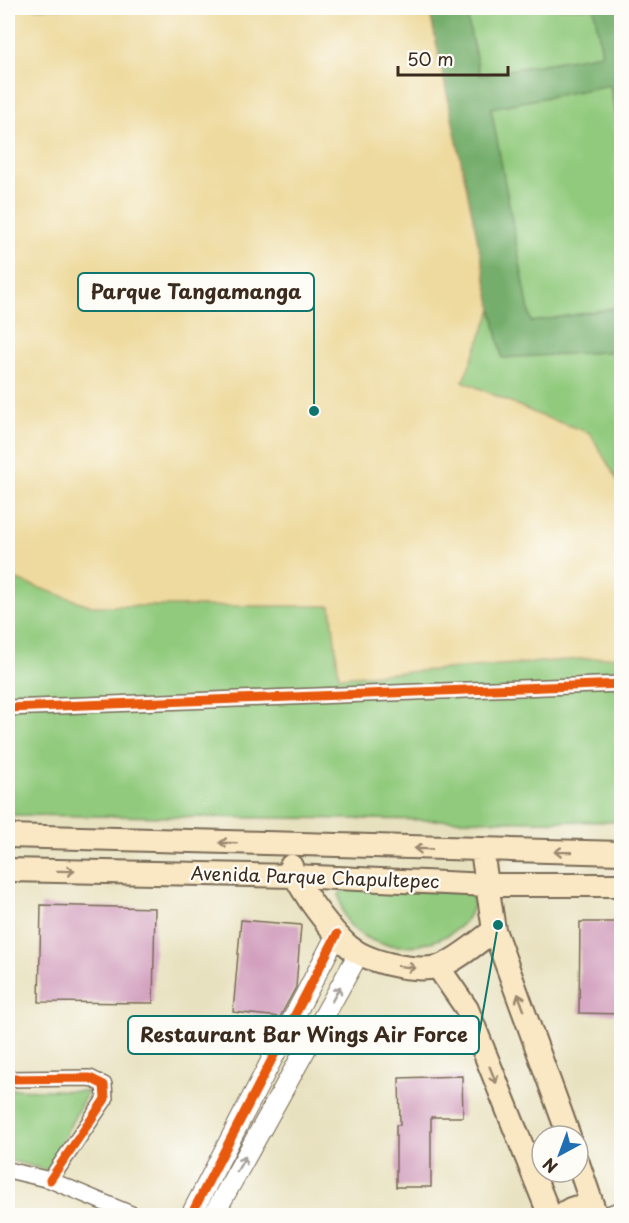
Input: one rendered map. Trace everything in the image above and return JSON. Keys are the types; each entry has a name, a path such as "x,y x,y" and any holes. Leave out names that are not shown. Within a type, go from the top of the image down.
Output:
{"main road":[{"name":"Avenida Parque Chapultepec","path":"8,836 621,853"},
{"path":"284,845 294,876 319,914 347,945 381,962 409,968 438,967 465,952 494,930"},
{"path":"482,850 494,930 565,1124"},
{"name":"Avenida Parque Chapultepec","path":"8,870 294,876 488,885 621,885"},
{"path":"438,967 467,1009 550,1215"},
{"path":"586,1184 598,1214"},
{"path":"561,1215 577,1206 586,1207 598,1214"}],"street":[{"path":"8,708 361,696 621,684"},
{"path":"177,1215 192,1215 337,934"},
{"path":"213,1215 359,953"},
{"path":"8,1078 90,1078 104,1085 105,1099 50,1180"},
{"path":"8,1170 50,1180 135,1215"},
{"path":"598,1214 621,1209"}],"green space":[{"path":"8,8 621,8 621,822 8,815"},
{"path":"429,8 465,8 480,75 602,54 594,8 621,8 621,141 610,85 491,108 531,322 621,307 621,351 502,358"},
{"path":"345,889 470,891 474,903 466,920 454,931 440,939 424,944 389,945 372,941 358,933 347,921 339,894"},
{"path":"8,1089 88,1091 47,1170 8,1160"}],"sand":[{"path":"8,8 429,8 492,309 463,381 539,415 590,433 621,487 621,656 339,677 331,606 92,606 8,577"}],"building":[{"path":"41,905 155,908 153,1003 39,1002"},
{"path":"241,920 301,925 296,987 280,1017 233,1012"},
{"path":"580,922 621,922 621,1014 579,1013"},
{"path":"462,1076 463,1117 431,1117 431,1187 396,1187 396,1125 400,1125 399,1078"}],"cycle path":[{"path":"8,708 622,684"},
{"path":"191,1215 337,934"},
{"path":"8,1079 90,1078 104,1085 105,1099 50,1180"}],"place":[{"name":"Parque Tangamanga","path":"314,411"},
{"name":"Restaurant Bar Wings Air Force","path":"498,925"}]}
